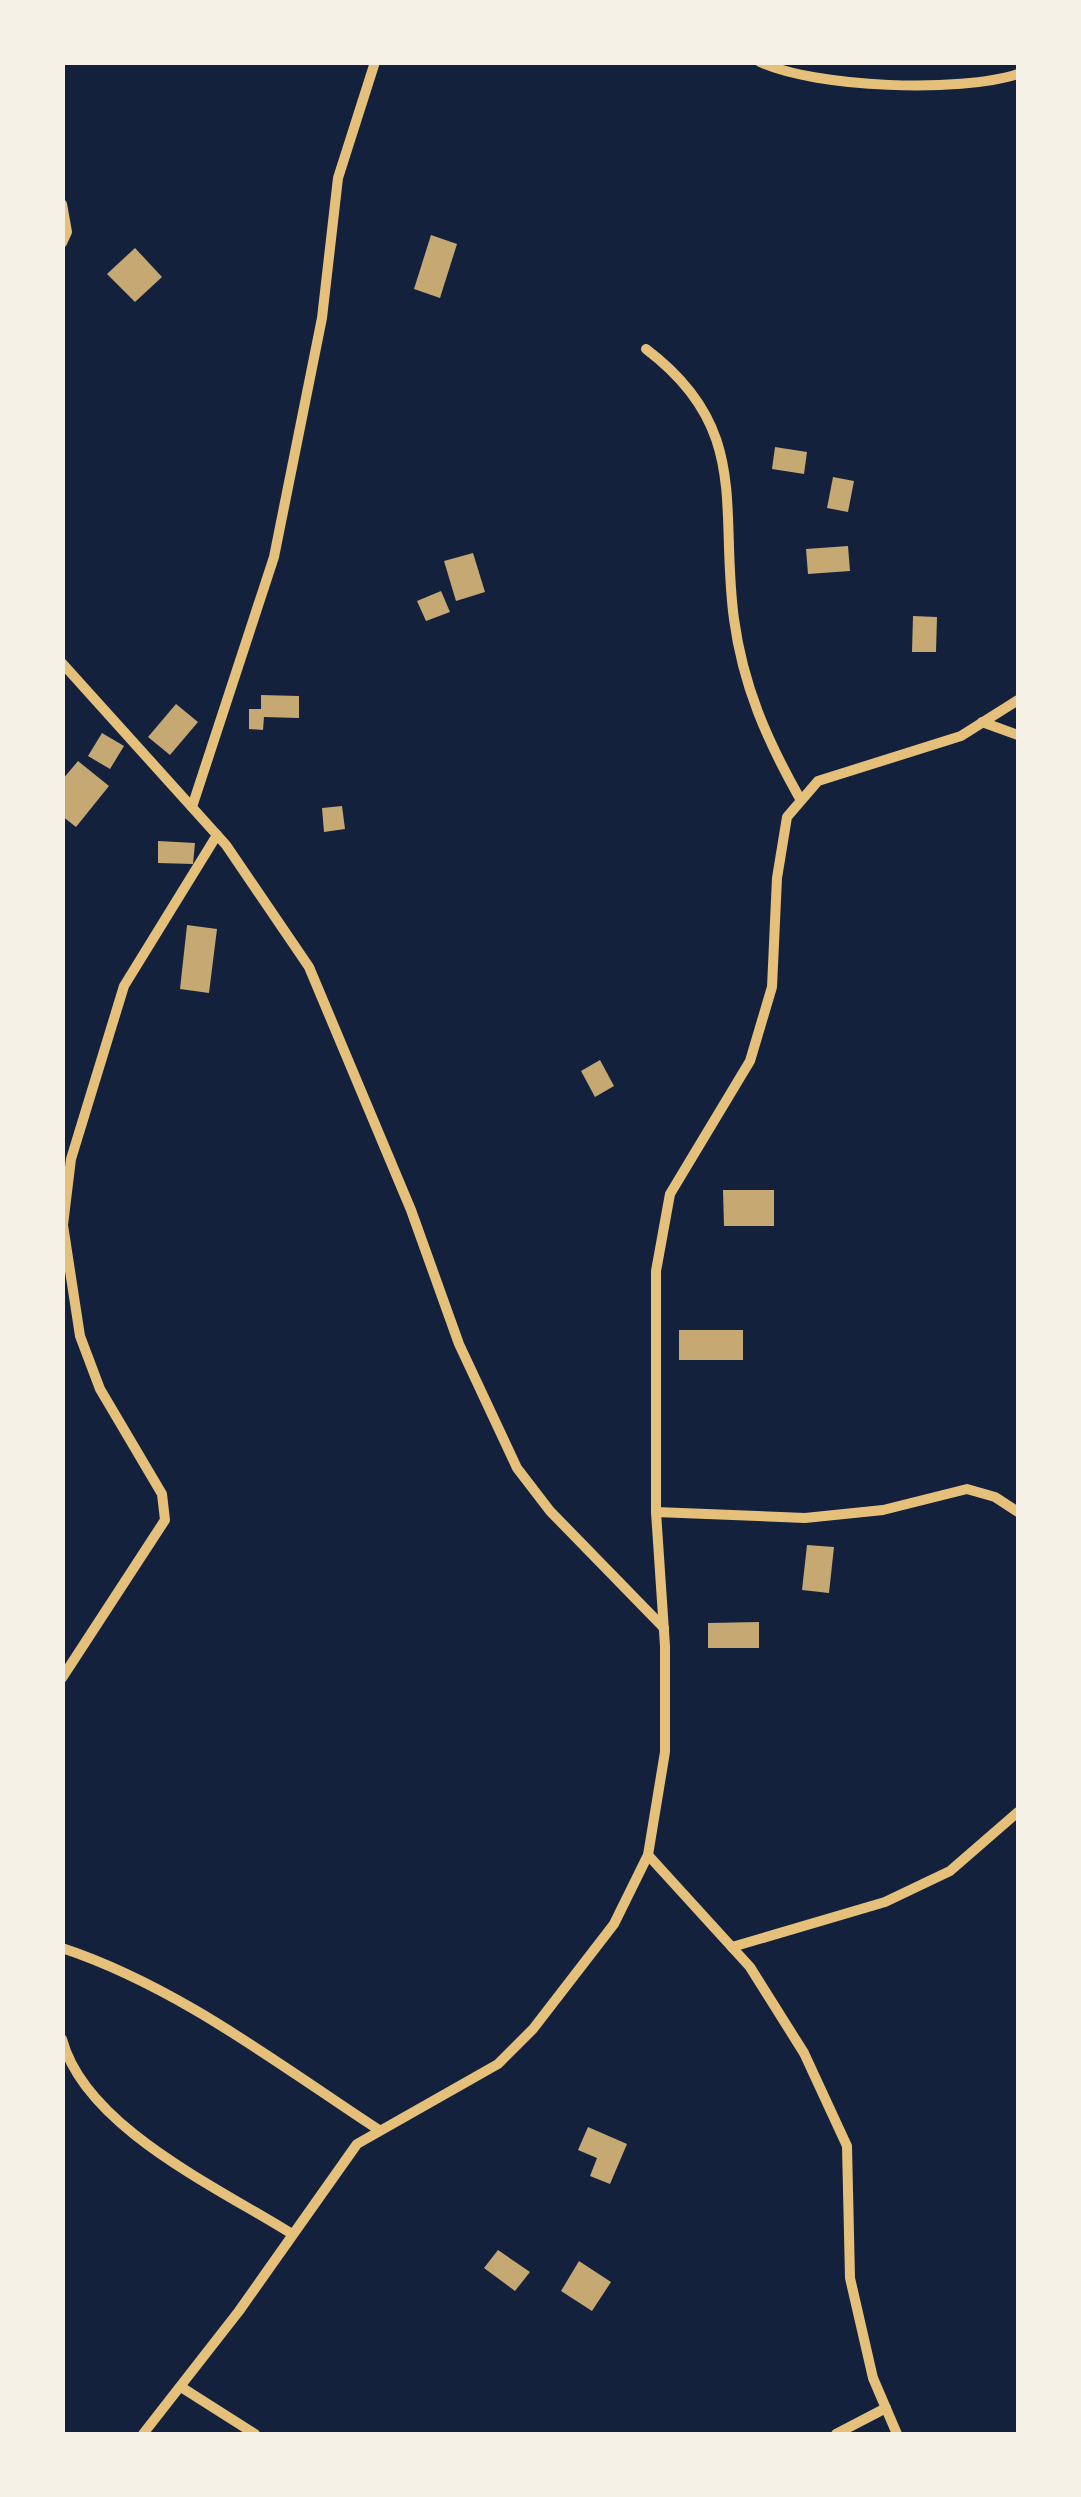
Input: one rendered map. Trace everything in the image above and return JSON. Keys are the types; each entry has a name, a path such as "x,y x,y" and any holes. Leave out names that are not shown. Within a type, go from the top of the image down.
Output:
{"street":[{"path":"192,807 274,556 322,318 338,178 375,62"},
{"path":"760,62 776,70 852,80 958,87 1018,74"},
{"path":"62,204 67,232 62,243"},
{"path":"646,349 682,376 708,420 726,472 734,617 748,689 764,734 800,797"},
{"path":"62,663 216,835 309,968 411,1210 459,1344 517,1468 550,1511 664,1628"},
{"path":"144,2434 356,2144 498,2064 521,2041 614,1924 648,1856 664,1752 664,1628 656,1512 656,1270 670,1194 750,1060 772,987 787,816 818,780 961,736 1018,700"},
{"path":"982,722 1018,734"},
{"path":"62,1678 165,1520 162,1494 107,1404 80,1336 63,1225 71,1159 124,986 216,835"},
{"path":"656,1512 804,1518 883,1510 967,1489 995,1496 1018,1512"},
{"path":"732,1947 885,1902 950,1871 1018,1812"},
{"path":"648,1856 750,1967 804,2053 847,2146 850,2278 873,2378 897,2434"},
{"path":"62,1948 112,1965 180,2002 378,2130"},
{"path":"62,2039 94,2100 150,2145 292,2234"},
{"path":"181,2386 255,2434"},
{"path":"836,2434 886,2408"}],"building":[{"path":"431,235 457,244 440,298 414,289"},
{"path":"135,248 162,277 135,302 107,274"},
{"path":"775,447 807,452 804,474 772,469"},
{"path":"833,477 854,481 848,512 827,508"},
{"path":"848,546 850,571 808,574 806,549"},
{"path":"473,553 485,592 456,601 444,561"},
{"path":"441,591 450,612 426,621 417,601"},
{"path":"913,616 937,617 936,652 912,652"},
{"path":"261,695 299,696 299,718 264,717 263,730 249,729 249,709 261,709"},
{"path":"176,704 198,722 170,755 148,737"},
{"path":"102,733 124,746 110,769 88,756"},
{"path":"78,761 109,786 76,827 62,816 62,780"},
{"path":"342,806 345,829 324,832 322,808"},
{"path":"158,841 195,843 193,864 158,863"},
{"path":"187,925 217,929 209,993 180,989"},
{"path":"600,1060 614,1086 595,1097 581,1071"},
{"path":"723,1190 774,1190 774,1226 724,1226"},
{"path":"679,1330 743,1330 743,1360 679,1360"},
{"path":"807,1545 834,1547 829,1593 802,1590"},
{"path":"759,1622 759,1648 708,1648 708,1623"},
{"path":"588,2127 627,2144 610,2184 590,2176 597,2158 578,2150"},
{"path":"498,2250 530,2272 515,2291 484,2268"},
{"path":"579,2261 611,2282 592,2311 561,2291"}]}
